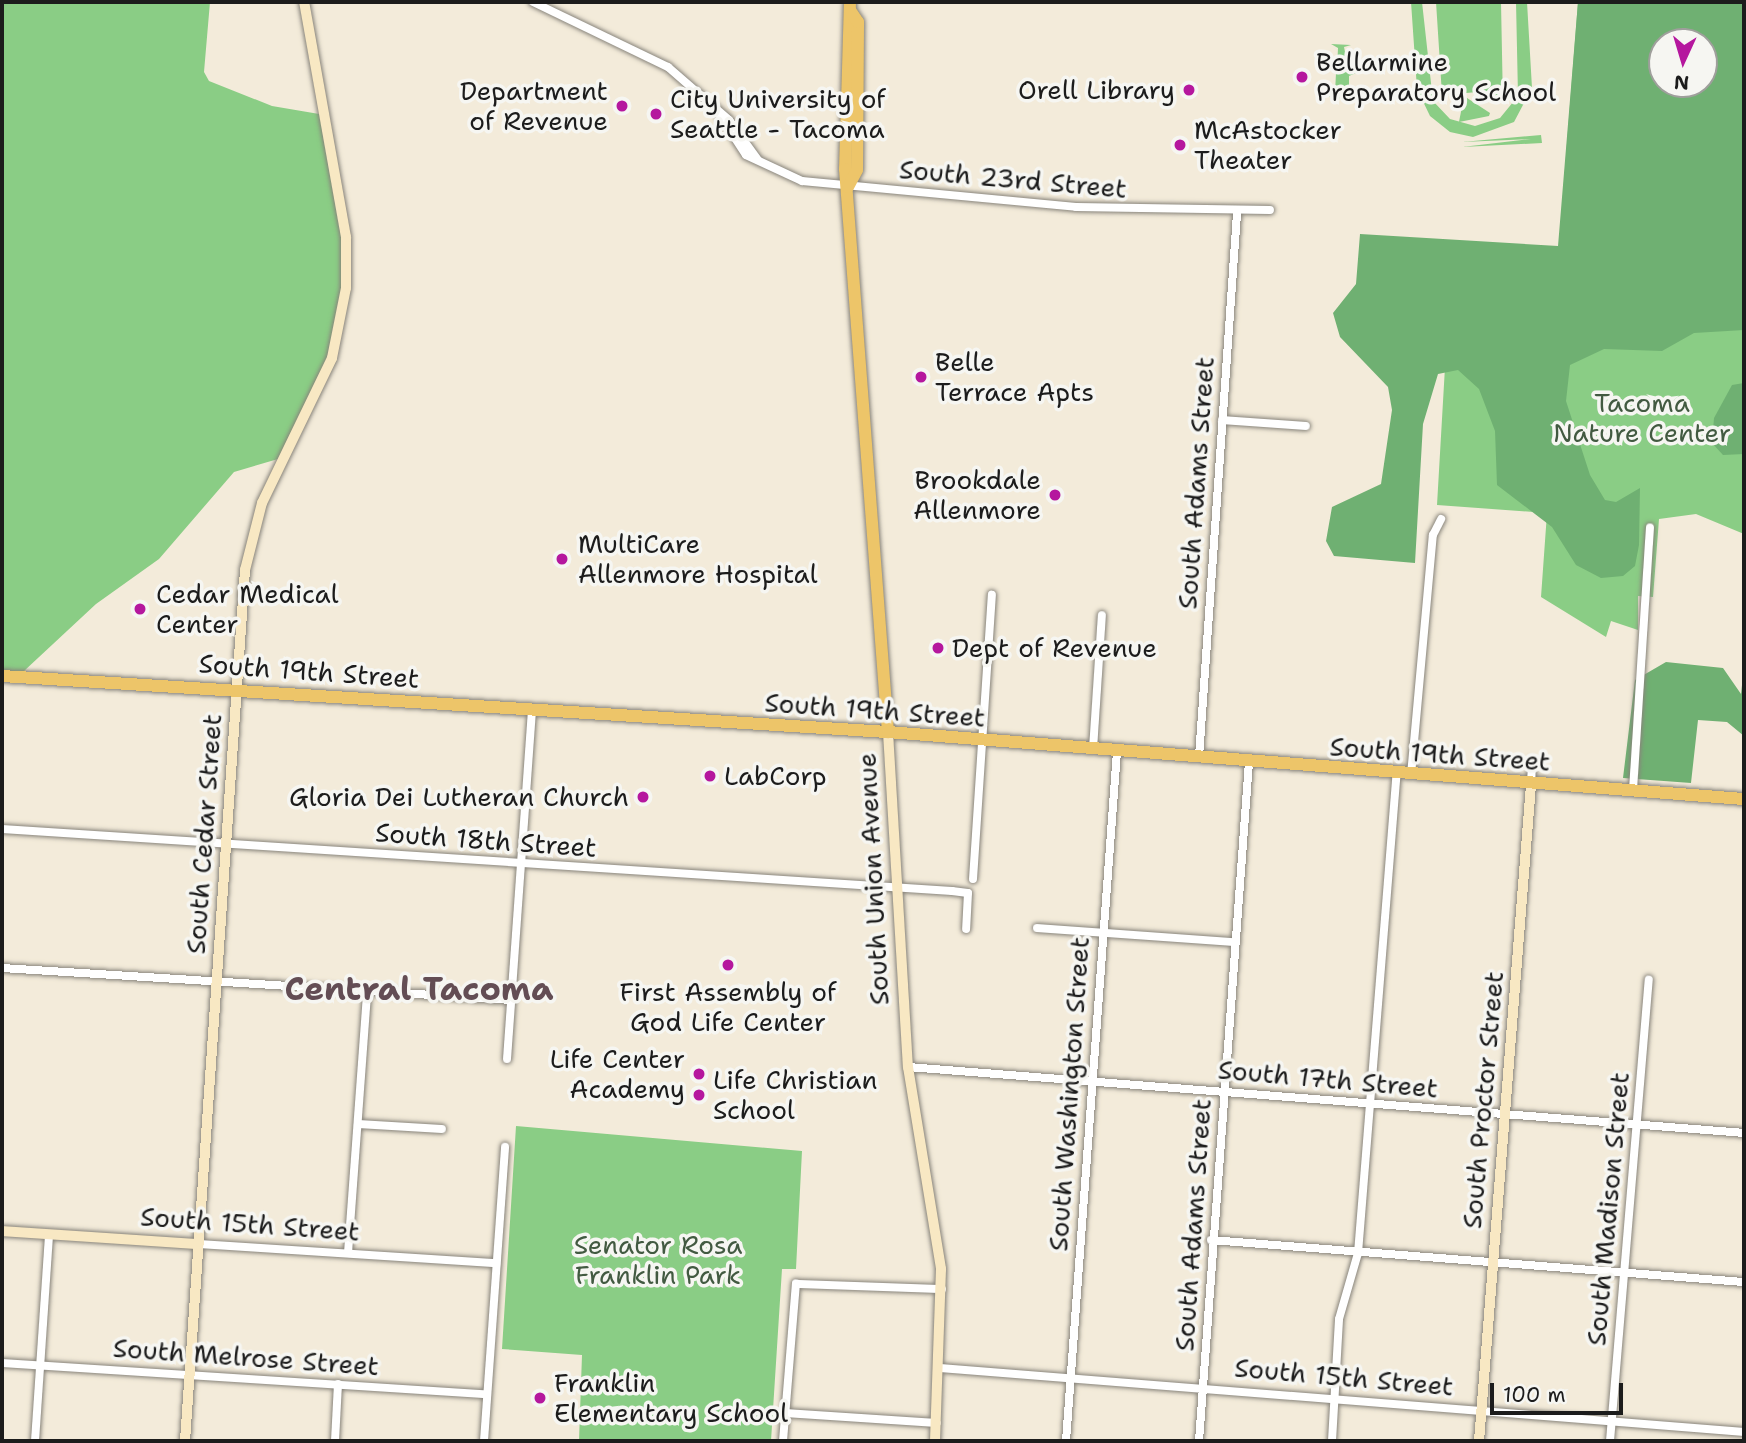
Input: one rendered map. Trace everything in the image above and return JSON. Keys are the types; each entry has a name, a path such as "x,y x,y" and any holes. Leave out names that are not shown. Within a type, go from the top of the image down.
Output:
{"main road":[{"name":"South Cedar Street","path":"185,1441 237,689 251,538 325,377 344,309 346,237 304,2"},
{"name":"South Union Avenue","path":"850,6 845,52 858,409 888,732 908,1067 942,1289 935,1441"},
{"name":"South 19th Street","path":"2,676 888,732 1397,774 1744,799"},
{"name":"South Proctor Street","path":"1479,1441 1531,784"},
{"name":"South 15th Street","path":"2,1231 199,1244"}],"street":[{"name":"South 23rd Street","path":"533,2 654,58 718,113 758,160 790,177 848,187 1237,213 1270,210"},
{"name":"South Adams Street","path":"1199,757 1237,213"},
{"path":"1222,420 1306,426"},
{"path":"1411,775 1433,535 1441,519"},
{"path":"1633,790 1650,528"},
{"path":"973,879 984,741 980,727 992,595"},
{"path":"1093,749 1102,615"},
{"path":"507,1059 532,709"},
{"name":"South Washington Street","path":"1066,1441 1089,1080 1116,751"},
{"name":"South Adams Street","path":"1199,1441 1211,1240 1249,761"},
{"name":"South Proctor Street","path":"1531,784 1532,762"},
{"path":"1332,1441 1339,1319 1358,1252 1397,774"},
{"name":"South 18th Street","path":"2,829 968,893 966,929"},
{"path":"1037,928 1234,942"},
{"path":"2,968 512,1000"},
{"name":"South Madison Street","path":"1610,1441 1649,979"},
{"path":"348,1253 367,992"},
{"name":"South 17th Street","path":"908,1067 1744,1133"},
{"path":"358,1124 442,1129"},
{"path":"484,1441 505,1147"},
{"path":"35,1441 49,1234"},
{"path":"1211,1240 1744,1282"},
{"name":"South 15th Street","path":"199,1244 496,1263"},
{"path":"783,1441 796,1284 942,1289"},
{"name":"South Melrose Street","path":"2,1363 487,1394"},
{"name":"South 15th Street","path":"940,1368 1744,1432"},
{"path":"335,1441 338,1384"},
{"path":"785,1413 937,1423"}],"green space":[{"path":"2,2 210,2 204,72 209,81 272,106 325,115 346,237 340,332 278,459 234,472 159,559 96,604 24,671 2,676"},
{"path":"1411,2 1422,2 1433,101 1450,119 1475,126 1500,118 1518,96 1516,2 1527,2 1532,88 1514,122 1473,137 1450,132 1430,116 1417,89"},
{"path":"1436,2 1501,2 1503,104 1490,91 1442,95"},
{"name":"Tacoma Nature Center","path":"1578,2 1744,2 1744,534 1696,514 1659,519 1653,597 1638,596 1638,630 1611,621 1606,637 1541,597 1547,513 1437,505 1445,367 1549,374"},
{"name":"Tacoma Nature Center","path":"1578,2 1744,2 1744,330 1694,333 1662,351 1604,349 1570,365 1566,401 1590,475 1605,500 1616,502 1640,488 1639,545 1635,566 1623,576 1601,578 1576,565 1552,527 1497,485 1495,431 1479,389 1458,370 1438,374 1423,424 1415,563 1334,556 1326,541 1332,507 1381,484 1392,410 1388,387 1340,337 1333,313 1356,284 1360,234 1558,246"},
{"path":"1331,44 1351,45 1344,47 1349,72 1356,73 1349,76 1349,100 1327,96 1335,93 1336,73 1329,70 1337,69 1338,48"},
{"path":"1464,96 1490,113 1489,116 1459,122"},
{"path":"1541,135 1542,143 1462,147 1531,139 1462,142"},
{"path":"1744,383 1744,454 1723,455 1712,443 1714,418 1732,385"},
{"path":"1666,662 1723,668 1741,694 1744,667 1744,736 1727,722 1698,720 1691,783 1623,778 1635,680"},
{"name":"Senator Rosa Franklin Park","path":"516,1126 802,1151 796,1269 782,1269 771,1441 579,1441 582,1355 502,1349"}],"place":[{"name":"Bellarmine Preparatory School","path":"1302,77"},
{"name":"Orell Library","path":"1189,90"},
{"name":"Department of Revenue","path":"622,106"},
{"name":"City University of Seattle - Tacoma","path":"656,114"},
{"name":"McAstocker Theater","path":"1180,145"},
{"name":"Belle Terrace Apts","path":"921,377"},
{"name":"Brookdale Allenmore","path":"1055,495"},
{"name":"MultiCare Allenmore Hospital","path":"562,559"},
{"name":"Cedar Medical Center","path":"140,609"},
{"name":"Dept of Revenue","path":"938,648"},
{"name":"LabCorp","path":"710,776"},
{"name":"Gloria Dei Lutheran Church","path":"643,797"},
{"name":"First Assembly of God Life Center","path":"728,965"},
{"name":"Life Center Academy","path":"699,1074"},
{"name":"Life Christian School","path":"699,1095"},
{"name":"Franklin Elementary School","path":"540,1398"}],"district":[{"name":"Central Tacoma","path":"419,989"}]}
